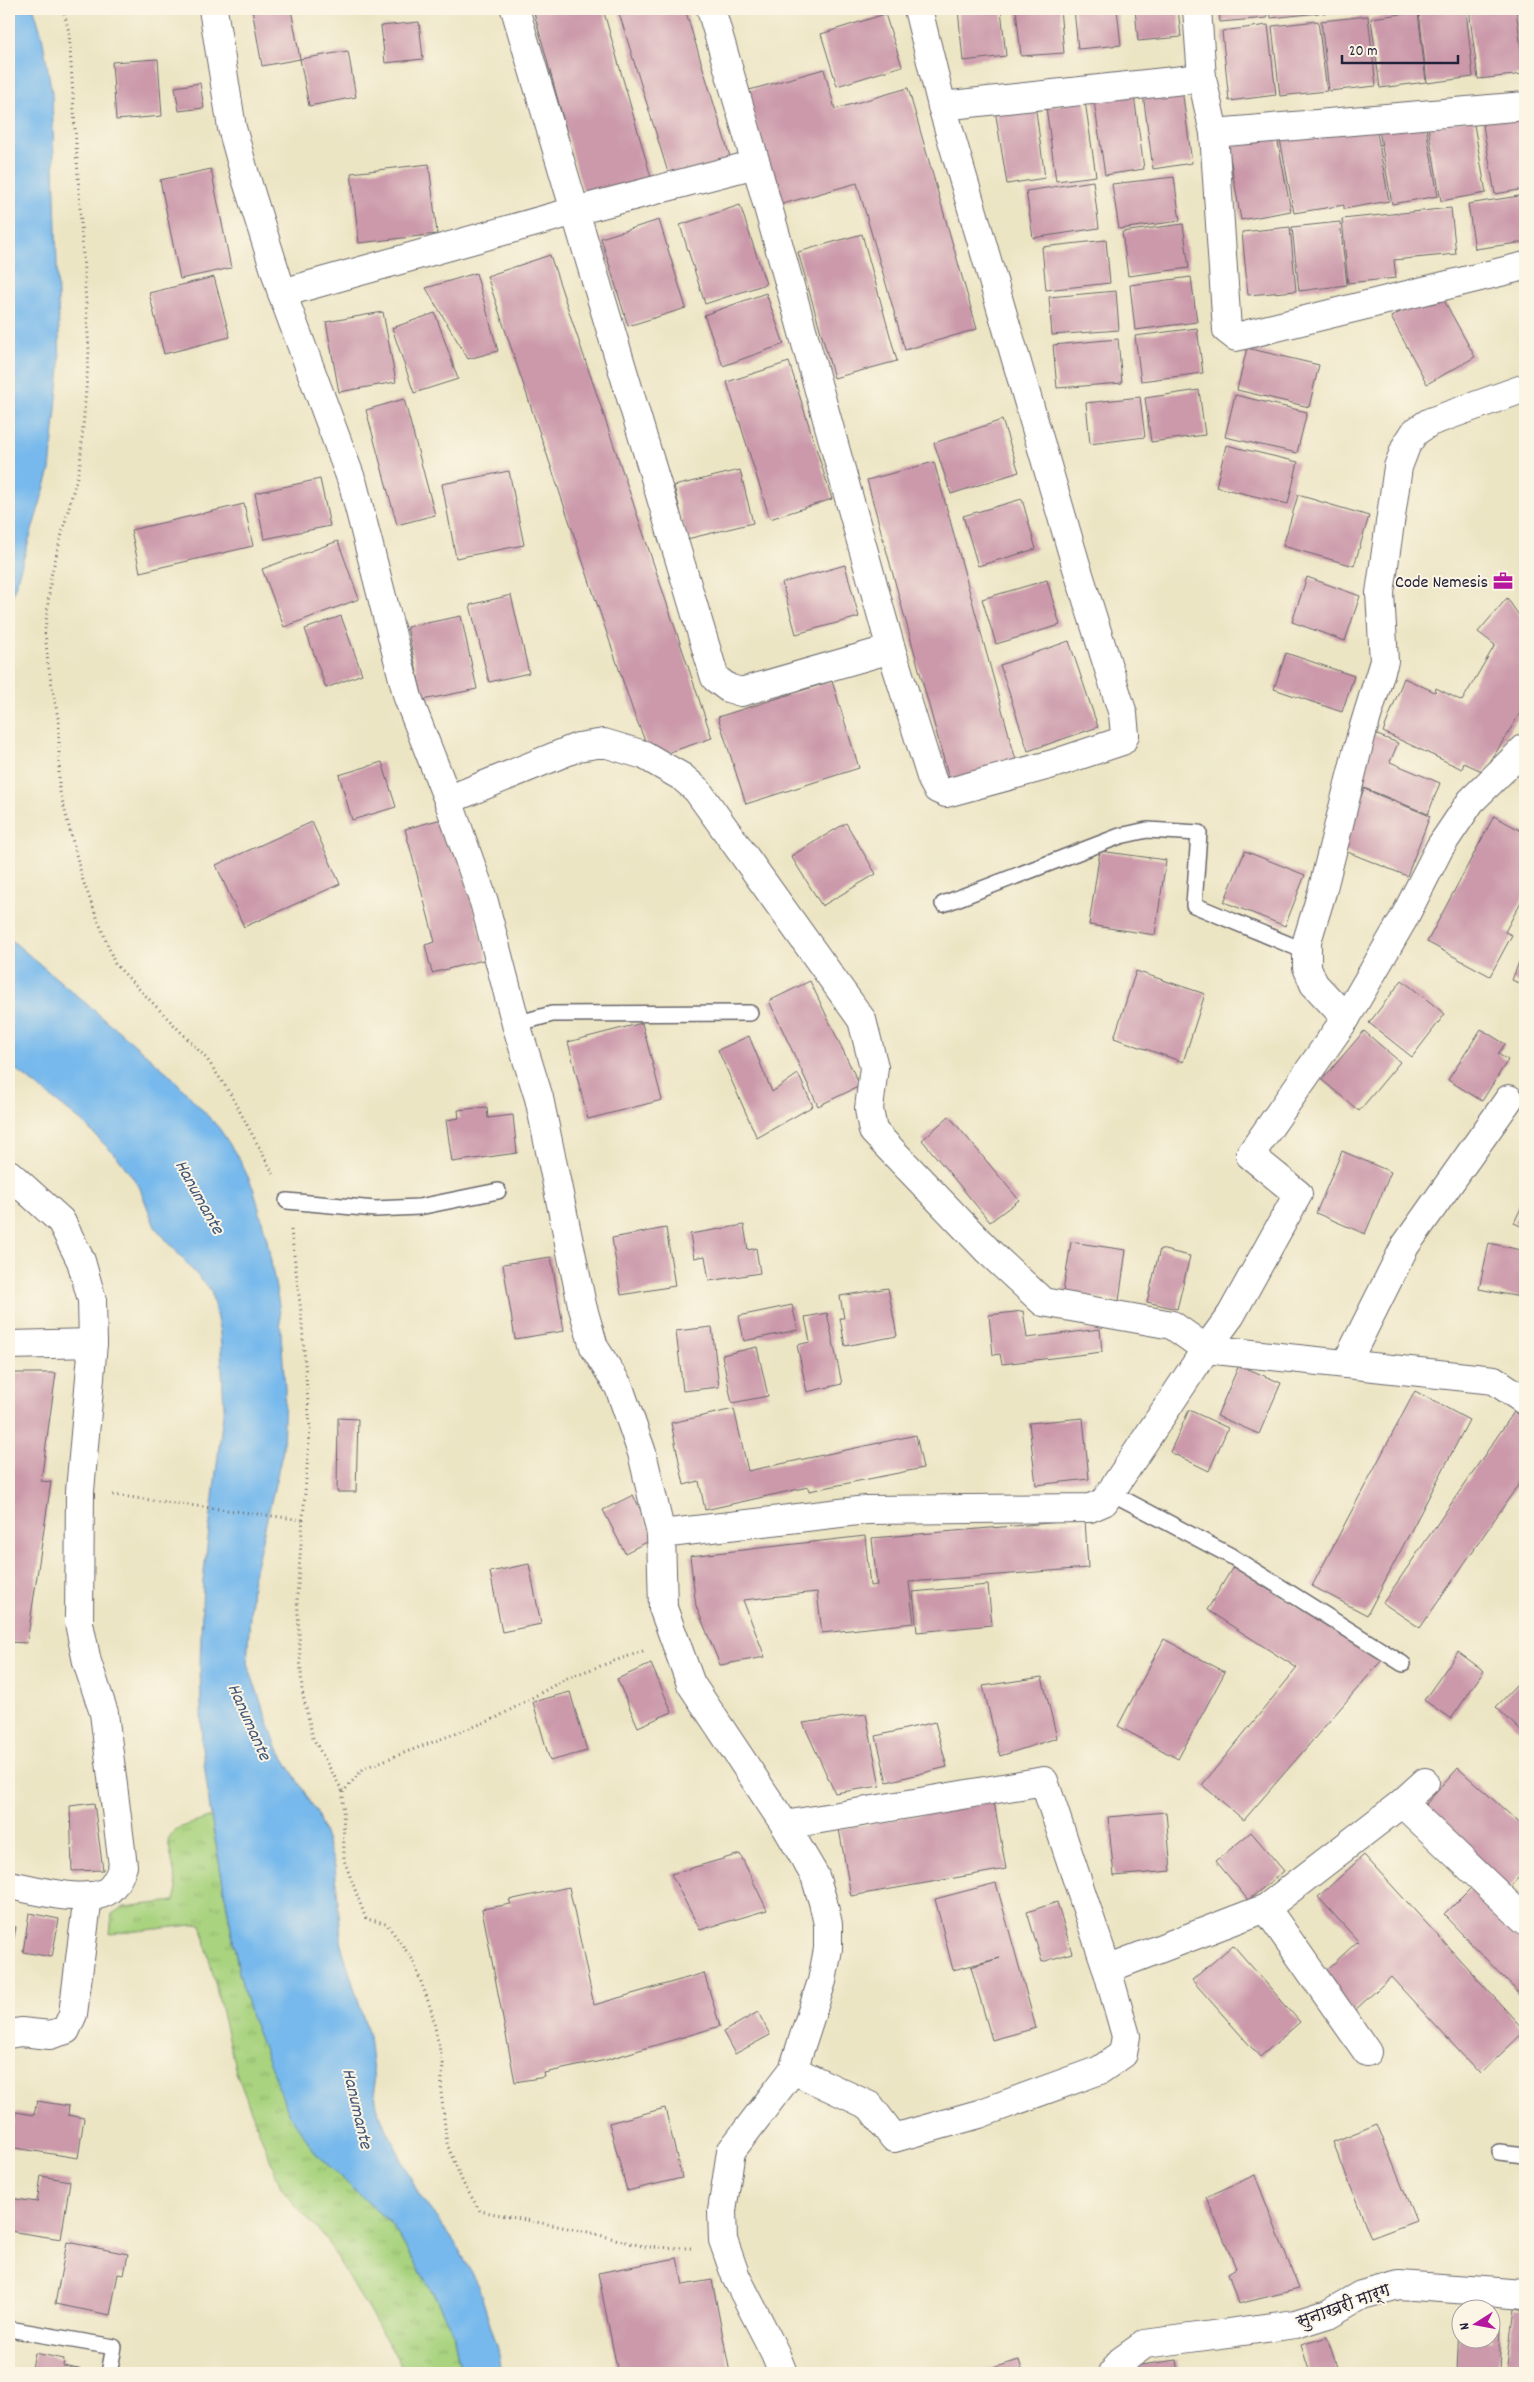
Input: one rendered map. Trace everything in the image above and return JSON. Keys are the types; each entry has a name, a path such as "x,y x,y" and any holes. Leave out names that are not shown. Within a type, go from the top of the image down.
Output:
{"street":[{"path":"212,9 232,128 244,175 282,293 354,484 408,698 448,800 484,902 516,1024 539,1098 582,1305 594,1347 619,1387 642,1453 661,1534 663,1608 691,1684 785,1825 815,1876 824,1902 828,1924 828,1949 822,1981 793,2070 731,2151 722,2211 723,2240 736,2277 775,2353 783,2373"},
{"path":"516,9 574,211 715,678 728,688 741,692 892,649"},
{"path":"711,9 892,649 932,780 937,789 946,793 1053,764 1122,740 1126,735 1123,714 1076,565 942,106 918,9"},
{"path":"1197,9 1202,78 1214,133 1227,330 1236,336 1525,266"},
{"path":"942,106 1202,78"},
{"path":"1214,133 1525,106"},
{"path":"282,293 574,211 756,164"},
{"path":"1346,1018 1314,984 1307,967 1306,941 1322,892 1361,736 1384,661 1380,593 1398,466 1406,446 1415,432 1430,422 1525,388"},
{"path":"448,800 578,747 604,743 644,755 682,777 698,790 862,1020 874,1066 869,1109 873,1131 988,1251 1043,1302 1172,1325 1206,1349 1494,1380 1525,1401"},
{"path":"661,1534 866,1510 1090,1508 1104,1502 1206,1349 1231,1315 1298,1194 1250,1155 1346,1018 1404,918 1440,847 1471,800 1524,752"},
{"path":"1346,1364 1405,1246 1510,1099"},
{"path":"9,1174 61,1220 82,1261 92,1300 94,1343 80,1491 79,1623 87,1662 104,1713 123,1866 118,1879 107,1892 88,1896 9,1885"},
{"path":"9,1345 94,1343"},
{"path":"785,1825 1044,1782 1107,1969 1126,2036 1123,2054 1100,2070 979,2114 894,2138 870,2106 793,2070"},
{"path":"1107,1969 1266,1908 1402,1803 1425,1782"},
{"path":"1402,1803 1525,1920"},
{"path":"9,2034 20,2032 50,2035 66,2030 73,2014 88,1896"},
{"path":"1266,1908 1367,2052"},
{"name":"सुनाखरी मार्ग","path":"1113,2373 1121,2362 1145,2344 1296,2324 1328,2314 1362,2295 1399,2285 1525,2294"}],"lane":[{"path":"944,904 1120,836 1146,830 1199,833 1194,905 1307,952"},
{"path":"516,1024 552,1014 750,1013"},
{"path":"287,1202 375,1209 420,1207 498,1191"},
{"path":"1110,1492 1231,1556 1403,1664"},
{"path":"1500,2152 1525,2155"},
{"path":"9,2329 114,2348 109,2373"}],"path":[{"path":"63,9 69,32 89,352 80,466 51,576 45,631 48,664 58,723 59,788 84,881 115,964 207,1059 231,1095 287,1202 301,1312 310,1428 298,1596 302,1692 313,1738 343,1792 344,1860 366,1919 386,1923 412,1960 431,2009 443,2064 441,2092 447,2144 463,2183 480,2211 588,2232 646,2247 690,2248 723,2240"},
{"path":"116,1495 304,1520"},
{"path":"343,1792 364,1768 494,1719 569,1677 674,1640"}],"green space":[{"path":"211,1817 239,1973 318,2156 392,2225 432,2291 453,2332 461,2373 406,2373 325,2238 282,2190 236,2072 201,1924 110,1934 112,1914 124,1907 174,1901 177,1888 168,1840 176,1829"}],"water":[{"path":"9,9 34,9 42,36 52,93 60,367 50,470 9,607"},
{"name":"Hanumante","path":"9,938 169,1074 219,1128 240,1160 254,1190 267,1240 279,1305 285,1389 283,1450 252,1583 247,1663 277,1747 317,1813 335,1866 342,1948 369,2036 377,2109 419,2195 456,2244 479,2288 498,2349 502,2373 461,2373 453,2332 432,2291 392,2225 318,2156 289,2114 251,2017 239,1973 211,1817 202,1747 200,1664 203,1580 224,1406 220,1333 211,1291 155,1227 139,1186 119,1159 81,1121 9,1064"}],"building":[{"path":"252,9 291,9 300,59 262,66"},
{"path":"533,9 603,9 652,181 585,199"},
{"path":"631,9 685,9 731,160 670,179 619,13"},
{"path":"958,9 1001,9 1006,56 963,61"},
{"path":"1016,9 1060,9 1064,53 1021,56"},
{"path":"1074,9 1117,9 1121,45 1078,49"},
{"path":"1135,9 1178,9 1181,37 1138,41"},
{"path":"1219,9 1267,9 1267,18 1220,22"},
{"path":"1270,9 1318,9 1319,13 1271,18"},
{"path":"1322,9 1352,9 1352,10 1323,13"},
{"path":"1466,9 1473,77 1427,83 1419,13"},
{"path":"1469,9 1516,9 1524,74 1478,79"},
{"path":"1418,12 1426,82 1380,88 1371,18"},
{"path":"885,14 902,66 837,86 821,34"},
{"path":"1368,16 1376,86 1329,91 1321,21"},
{"path":"1318,21 1327,91 1280,96 1272,26"},
{"path":"419,22 423,59 385,63 381,26"},
{"path":"1268,25 1276,95 1229,101 1222,31"},
{"path":"348,51 356,97 309,106 300,59"},
{"path":"158,59 162,116 116,120 112,62"},
{"path":"824,69 835,109 908,88 977,329 905,350 857,183 779,205 746,91"},
{"path":"200,83 204,108 179,111 175,87"},
{"path":"1182,89 1192,163 1153,169 1143,94"},
{"path":"1134,95 1144,169 1105,175 1094,101"},
{"path":"1085,101 1096,176 1056,181 1046,107"},
{"path":"1035,104 1045,178 1007,184 995,110"},
{"path":"1525,112 1525,189 1495,194 1482,120"},
{"path":"1473,119 1486,193 1441,201 1428,127"},
{"path":"1425,122 1438,196 1392,204 1379,130"},
{"path":"1376,127 1389,201 1344,209 1344,205 1294,213 1280,139"},
{"path":"1277,137 1291,211 1241,220 1228,146"},
{"path":"429,164 437,234 359,243 351,173"},
{"path":"211,169 231,268 180,279 160,180"},
{"path":"1174,177 1180,221 1119,229 1112,184"},
{"path":"1093,181 1099,228 1033,238 1026,191"},
{"path":"1525,195 1525,242 1475,249 1468,204"},
{"path":"740,205 766,284 705,304 680,225"},
{"path":"1451,208 1456,254 1394,260 1396,278 1348,283 1342,219"},
{"path":"659,220 686,308 628,326 601,238"},
{"path":"1340,222 1347,285 1299,291 1292,227"},
{"path":"1183,224 1189,268 1128,276 1122,232"},
{"path":"1290,227 1296,291 1248,295 1242,232"},
{"path":"862,234 897,361 834,378 798,252"},
{"path":"1106,240 1110,283 1046,290 1042,247"},
{"path":"550,255 712,738 652,758 633,711 487,276"},
{"path":"476,273 498,351 468,359 426,288"},
{"path":"214,277 230,337 164,354 149,293"},
{"path":"1191,277 1197,322 1135,330 1130,285"},
{"path":"1116,291 1119,330 1052,335 1049,297"},
{"path":"1439,291 1475,357 1427,384 1391,317"},
{"path":"766,293 784,344 723,366 704,315"},
{"path":"383,312 396,382 339,392 326,322"},
{"path":"435,313 458,379 414,393 392,328"},
{"path":"1197,328 1203,373 1141,381 1135,336"},
{"path":"1118,339 1122,383 1057,388 1053,345"},
{"path":"1247,348 1319,365 1309,407 1237,390"},
{"path":"789,362 832,499 770,519 727,382"},
{"path":"1199,390 1205,435 1151,442 1145,398"},
{"path":"1235,395 1307,412 1297,453 1225,437"},
{"path":"1140,397 1145,437 1090,444 1086,403"},
{"path":"404,399 435,515 397,525 366,410"},
{"path":"1002,420 1019,472 951,494 934,443"},
{"path":"1226,445 1298,462 1288,504 1216,487"},
{"path":"934,462 1017,764 950,782 867,480"},
{"path":"740,470 753,523 687,539 674,486"},
{"path":"509,471 524,545 456,558 442,484"},
{"path":"320,479 330,526 264,539 255,493"},
{"path":"1298,495 1369,516 1354,566 1283,546"},
{"path":"1022,499 1036,549 978,566 963,516"},
{"path":"244,504 253,546 140,572 131,530"},
{"path":"338,541 359,599 284,627 262,569"},
{"path":"845,565 859,617 796,634 782,583"},
{"path":"1307,577 1360,596 1345,641 1292,622"},
{"path":"1047,580 1060,625 996,644 982,599"},
{"path":"511,595 529,673 489,682 470,605"},
{"path":"1507,598 1525,624 1525,705 1484,772 1464,763 1462,769 1383,732 1404,678 1435,692 1436,688 1462,701 1495,645 1478,632"},
{"path":"341,616 362,674 326,688 305,629"},
{"path":"461,616 477,689 423,700 407,627"},
{"path":"1069,641 1098,727 1028,751 1000,665"},
{"path":"1286,653 1354,676 1342,712 1274,689"},
{"path":"832,681 859,768 746,804 718,717"},
{"path":"1372,733 1398,743 1390,762 1440,783 1428,814 1352,783"},
{"path":"382,762 396,807 352,820 339,775"},
{"path":"1364,789 1430,816 1407,876 1340,849"},
{"path":"1494,816 1525,833 1525,894 1505,932 1512,935 1490,976 1427,942"},
{"path":"449,817 487,959 432,973 425,945 435,942 405,829"},
{"path":"312,822 340,884 244,927 216,865"},
{"path":"846,823 876,874 822,906 791,856"},
{"path":"1100,851 1166,860 1155,935 1089,925"},
{"path":"1245,851 1305,875 1285,926 1224,902"},
{"path":"1525,947 1525,986 1512,980"},
{"path":"1136,971 1205,994 1183,1062 1114,1038"},
{"path":"1402,980 1445,1014 1412,1057 1369,1023"},
{"path":"810,981 860,1086 818,1106 769,1001"},
{"path":"642,1023 662,1100 588,1119 568,1042"},
{"path":"1481,1029 1505,1044 1498,1054 1508,1060 1482,1101 1448,1080"},
{"path":"1364,1031 1400,1062 1359,1111 1322,1080"},
{"path":"749,1036 772,1092 798,1074 813,1106 757,1138 718,1050"},
{"path":"487,1107 488,1118 513,1115 517,1153 452,1162 446,1120 459,1118 458,1110"},
{"path":"949,1116 1019,1200 990,1222 922,1140"},
{"path":"1342,1151 1391,1172 1365,1234 1316,1213"},
{"path":"1525,1199 1525,1228 1514,1223"},
{"path":"744,1225 748,1250 756,1248 760,1273 709,1281 705,1256 694,1258 690,1234"},
{"path":"666,1228 675,1286 621,1295 612,1238"},
{"path":"1071,1242 1126,1250 1119,1301 1063,1292"},
{"path":"1489,1243 1525,1251 1525,1298 1479,1289"},
{"path":"1160,1249 1190,1256 1177,1309 1147,1302"},
{"path":"551,1257 564,1331 515,1339 503,1264"},
{"path":"888,1288 897,1336 845,1346 840,1318 844,1318 840,1296"},
{"path":"792,1305 798,1330 744,1341 739,1316"},
{"path":"1023,1311 1027,1338 1100,1329 1102,1352 1002,1364 1000,1354 993,1355 989,1315"},
{"path":"827,1313 842,1384 807,1392 797,1345 810,1342 805,1317"},
{"path":"712,1327 719,1387 683,1391 676,1331"},
{"path":"757,1347 768,1396 732,1403 722,1355"},
{"path":"1239,1365 1281,1383 1259,1434 1217,1416"},
{"path":"9,1373 56,1373 41,1481 51,1482 27,1643 9,1642"},
{"path":"1415,1391 1469,1420 1367,1615 1312,1586"},
{"path":"734,1409 748,1471 916,1435 923,1468 809,1491 808,1487 705,1510 699,1481 684,1485 671,1423"},
{"path":"1189,1410 1228,1428 1209,1471 1170,1452"},
{"path":"1514,1412 1525,1420 1525,1475 1420,1628 1383,1603"},
{"path":"338,1418 358,1419 356,1492 337,1492"},
{"path":"1083,1418 1089,1479 1036,1485 1029,1423"},
{"path":"633,1495 655,1538 625,1553 603,1510"},
{"path":"1085,1520 1088,1568 909,1582 914,1623 822,1633 817,1592 743,1600 765,1657 720,1665 696,1606 690,1556 865,1536 870,1586 877,1585 872,1538"},
{"path":"529,1564 541,1624 502,1632 490,1572"},
{"path":"1234,1565 1382,1660 1244,1820 1202,1785 1297,1668 1207,1610"},
{"path":"988,1585 992,1625 917,1632 913,1592"},
{"path":"1164,1639 1225,1672 1178,1759 1118,1726"},
{"path":"1458,1652 1484,1671 1451,1719 1424,1700"},
{"path":"651,1664 672,1712 638,1727 617,1679"},
{"path":"1042,1677 1057,1738 1000,1756 983,1686"},
{"path":"1518,1684 1525,1691 1525,1735 1496,1707"},
{"path":"570,1692 587,1751 550,1761 533,1702"},
{"path":"866,1714 880,1786 835,1793 803,1723"},
{"path":"935,1722 947,1767 887,1782 876,1736"},
{"path":"1458,1768 1525,1828 1525,1870 1506,1892 1418,1813"},
{"path":"994,1802 1006,1869 851,1896 839,1829"},
{"path":"94,1803 103,1870 72,1871 70,1806"},
{"path":"1166,1812 1171,1871 1114,1876 1108,1817"},
{"path":"1251,1832 1284,1871 1248,1900 1216,1861"},
{"path":"740,1854 767,1910 700,1930 671,1874"},
{"path":"1364,1855 1525,2031 1480,2074 1391,1977 1353,2012 1320,1976 1358,1941 1318,1897"},
{"path":"1479,1880 1525,1928 1525,2000 1444,1915"},
{"path":"996,1883 1036,2028 992,2040 971,1967 1000,1958 953,1970 935,1899"},
{"path":"569,1887 594,2005 704,1973 720,2026 606,2060 544,2073 545,2077 515,2082 482,1909 511,1904 509,1900"},
{"path":"1057,1902 1072,1953 1042,1962 1027,1912"},
{"path":"29,1913 59,1919 52,1957 23,1952"},
{"path":"9,1926 16,1927 11,1952 9,1951"},
{"path":"1233,1945 1300,2022 1260,2057 1192,1980"},
{"path":"758,2012 770,2035 735,2054 723,2032"},
{"path":"37,2101 69,2106 68,2115 84,2118 78,2158 9,2147 9,2125 13,2126 16,2112 34,2115"},
{"path":"665,2108 682,2178 627,2191 609,2123"},
{"path":"1377,2124 1416,2221 1371,2238 1333,2142"},
{"path":"1255,2175 1299,2289 1238,2304 1228,2273 1236,2268 1206,2197"},
{"path":"41,2176 70,2181 61,2239 9,2231 9,2198 37,2202"},
{"path":"67,2242 128,2254 124,2275 118,2274 110,2315 55,2304"},
{"path":"677,2258 683,2285 712,2280 730,2373 618,2373 598,2273"},
{"path":"1514,2308 1525,2310 1525,2373 1506,2373"},
{"path":"1327,2337 1339,2373 1310,2373 1301,2345"},
{"path":"1458,2350 1500,2350 1499,2373 1457,2373"},
{"path":"35,2353 64,2359 63,2366 84,2370 83,2373 31,2373"},
{"path":"1019,2360 1023,2373 977,2373"},
{"path":"1177,2360 1179,2373 1128,2373 1127,2367"}],"place":[{"name":"Code Nemesis","path":"1503,581"}]}
